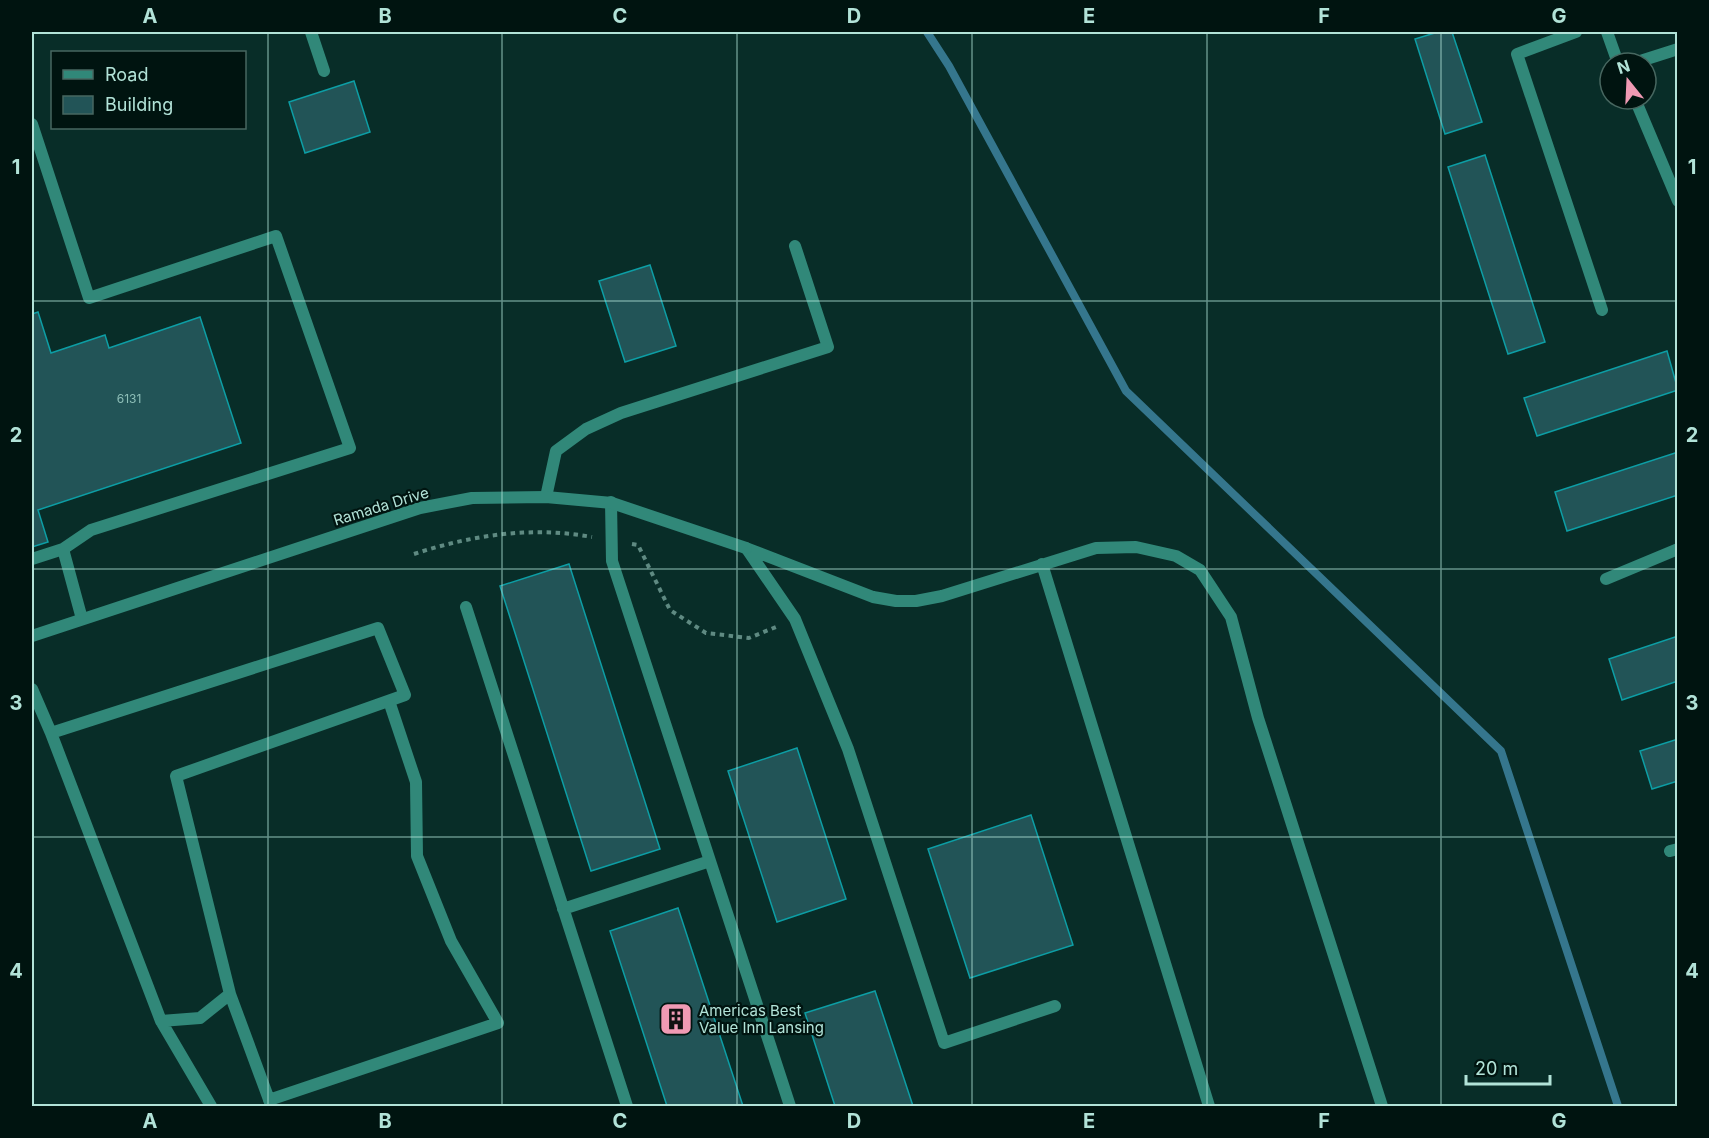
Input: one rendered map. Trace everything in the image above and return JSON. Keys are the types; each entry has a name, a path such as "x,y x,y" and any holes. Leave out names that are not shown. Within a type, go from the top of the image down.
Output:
{"street":[{"path":"311,32 324,71"},
{"path":"1576,32 1517,54 1602,310"},
{"path":"1607,32 1614,51"},
{"path":"1658,55 1677,48"},
{"path":"1640,111 1677,201"},
{"path":"32,124 88,298 276,236 350,448 91,530 63,549 32,559"},
{"path":"546,497 556,451 586,429 621,413 828,346 795,246"},
{"name":"Ramada Drive","path":"32,636 420,508 472,498 546,497 611,502 746,548 873,597 896,601 916,602 942,596 1096,548 1136,547 1176,556 1200,570 1231,617 1258,718 1382,1107"},
{"path":"611,502 612,561 790,1107"},
{"path":"746,548 795,619 848,748 944,1043 1055,1006"},
{"path":"63,549 82,619"},
{"path":"1606,579 1677,549"},
{"path":"1042,564 1209,1107"},
{"path":"466,607 627,1107"},
{"path":"51,733 378,628 405,695 176,776 230,994 271,1103 498,1023 451,941 417,856 416,782 389,701"},
{"path":"32,689 161,1021 211,1107"},
{"path":"563,909 710,861"},
{"path":"161,1021 200,1018 230,994"}],"building":[{"path":"1438,32 1452,32 1482,122 1445,134 1415,39"},
{"path":"354,81 370,132 305,153 289,102"},
{"path":"1485,155 1545,342 1508,354 1448,167"},
{"path":"650,265 676,346 625,362 599,281"},
{"path":"38,312 51,353 105,335 109,348 200,317 241,443 38,510 48,542 32,547 32,314"},
{"path":"1667,351 1678,390 1537,436 1524,398"},
{"path":"1678,452 1678,495 1567,531 1555,492"},
{"path":"569,564 660,849 591,871 500,586"},
{"path":"1678,636 1678,681 1622,700 1609,659"},
{"path":"1678,739 1678,781 1652,789 1640,751"},
{"path":"797,748 846,899 777,922 728,771"},
{"path":"1031,815 1073,945 970,978 928,849"},
{"name":"Americas Best Value Inn Lansing","path":"678,908 743,1106 667,1106 610,931"},
{"path":"875,991 913,1106 835,1106 805,1013"}],"waterway":[{"path":"927,32 949,66 1126,391 1501,751 1618,1106"}],"place":[{"name":"Americas Best Value Inn Lansing","path":"676,1019"}]}
